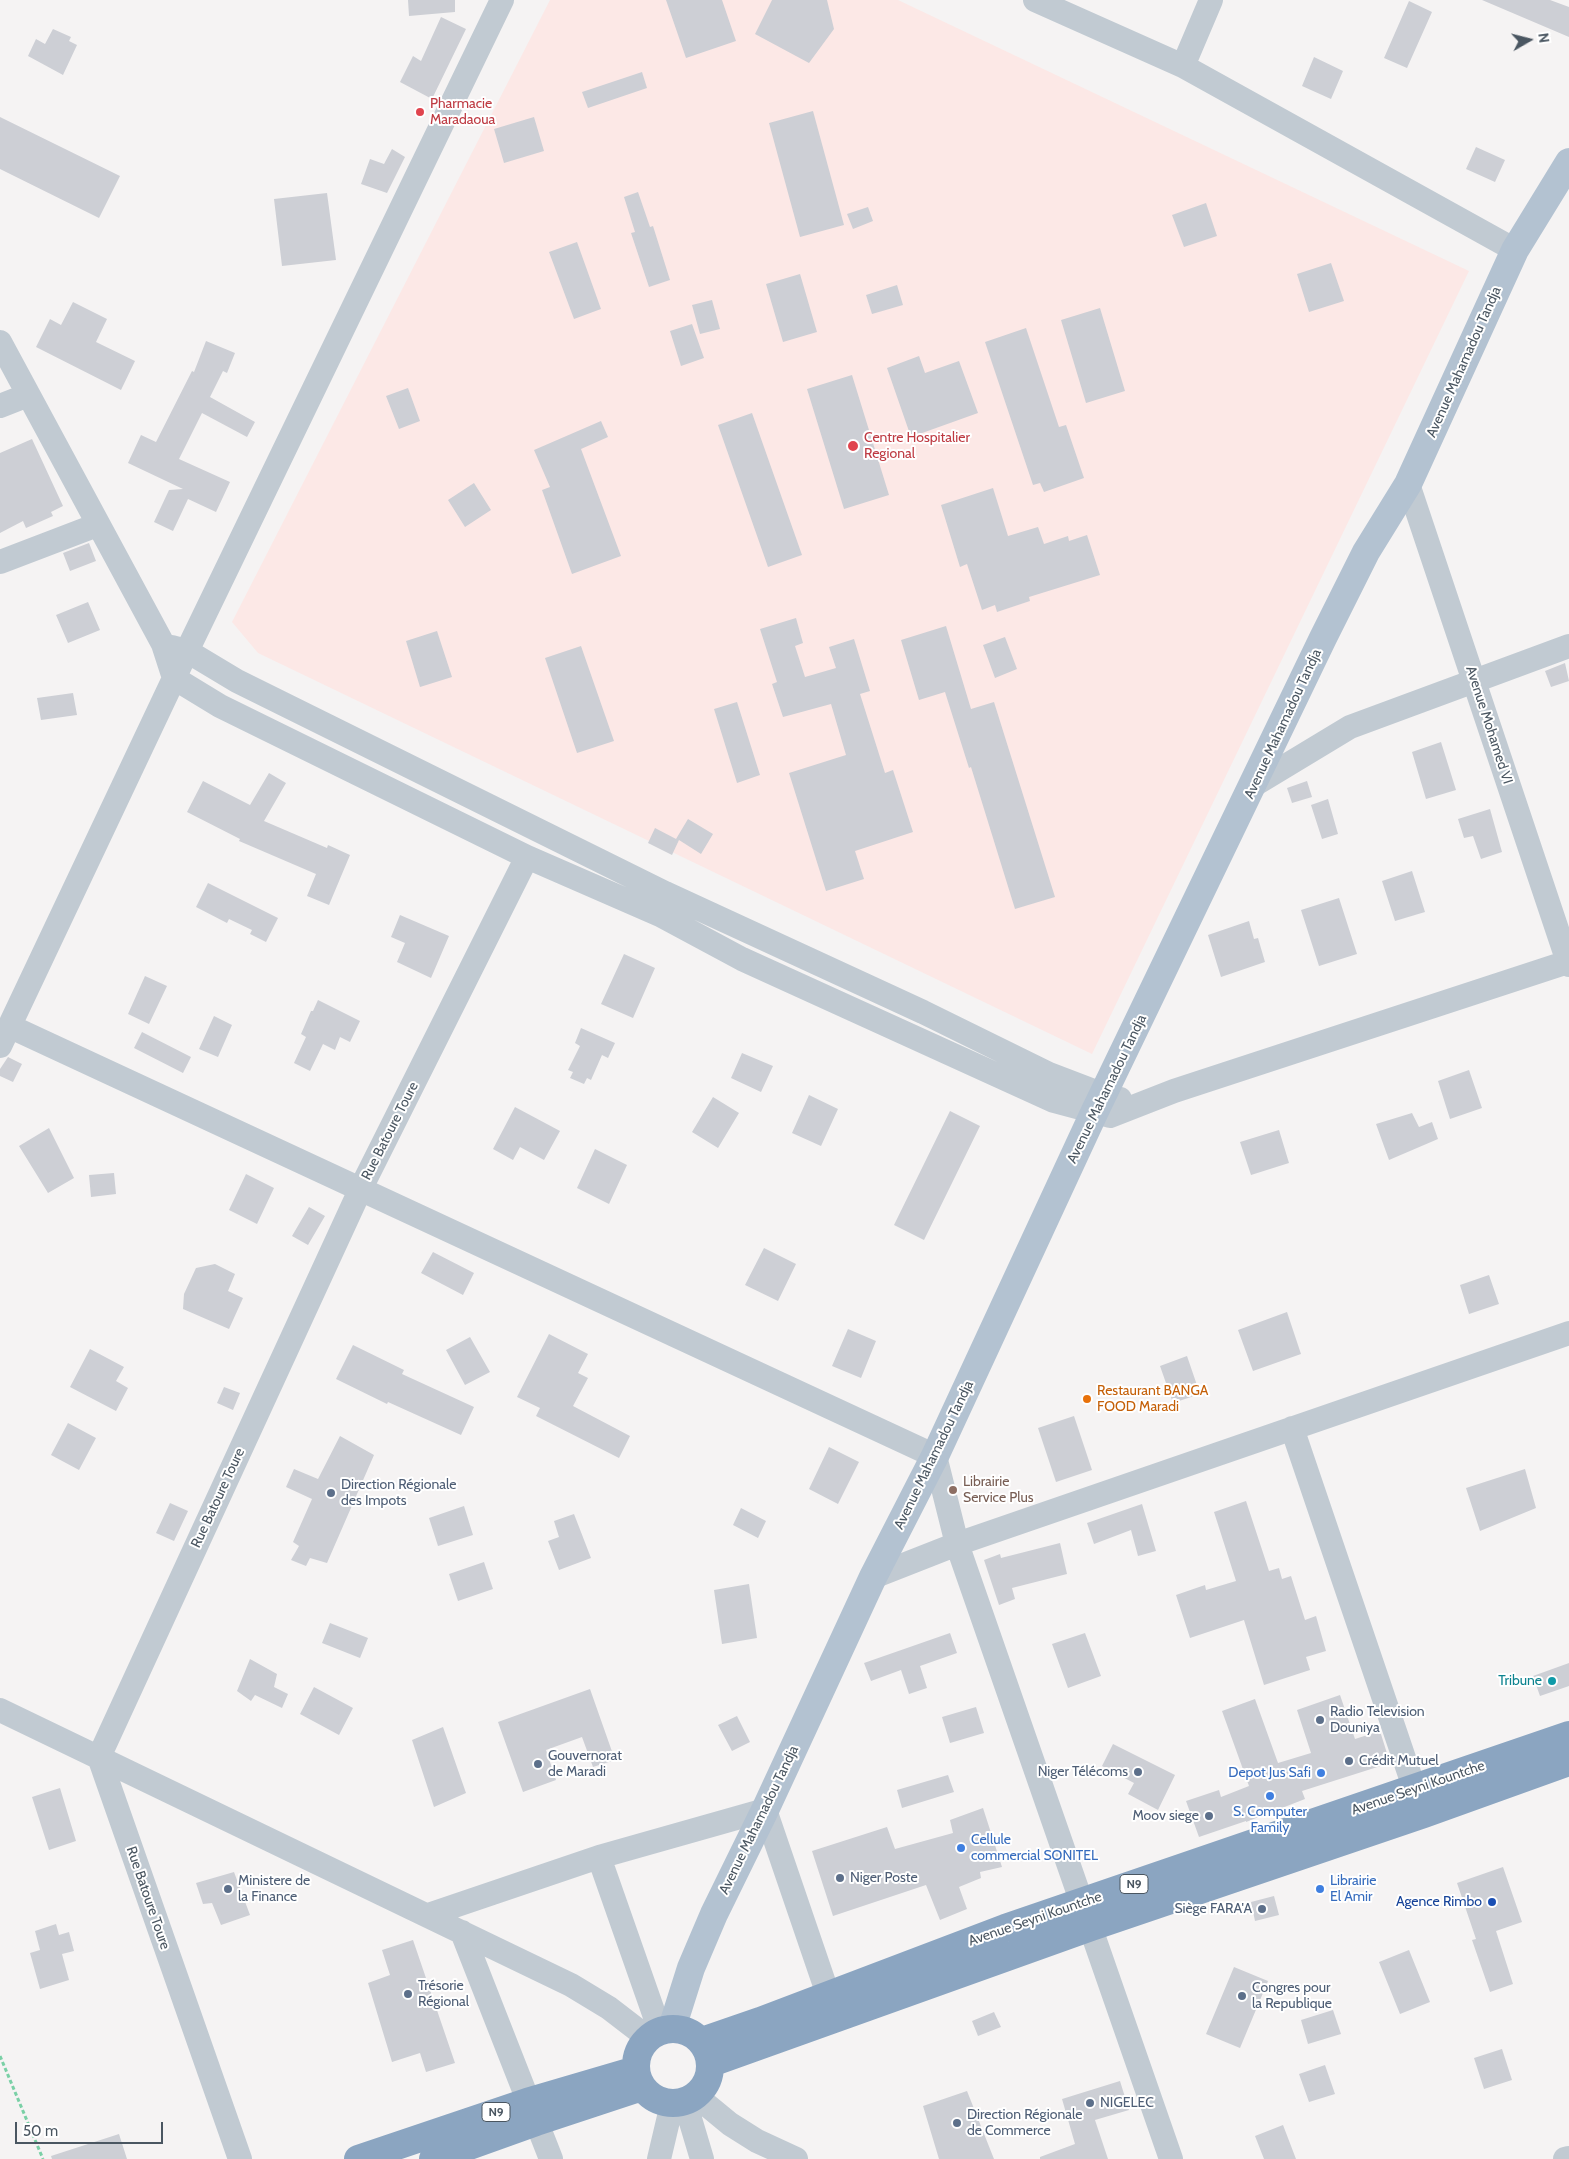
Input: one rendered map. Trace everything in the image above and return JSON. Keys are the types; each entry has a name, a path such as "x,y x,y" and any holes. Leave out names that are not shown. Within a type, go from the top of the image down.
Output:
{"highway":[{"name":"Avenue Seyni Kountche","path":"832,2007 1005,1928 1569,1735"},
{"name":"Avenue Seyni Kountche","path":"706,2052 832,2007 1091,1927 1424,1814 1569,1762"},
{"path":"688,2031 706,2052 710,2074 705,2086 684,2101 659,2101 648,2094 639,2078 639,2049 660,2032 688,2031"},
{"name":"N9","path":"358,2159 386,2155 639,2078"},
{"name":"N9","path":"433,2159 532,2112"}],"main road":[{"name":"Avenue Mahamadou Tandja","path":"660,2032 874,1577 935,1456 1099,1104 1366,552 1408,484 1515,250 1569,162"}],"street":[{"path":"502,0 174,678 5,1036 361,1188 935,1456 957,1544 1171,2159"},
{"path":"1035,0 1183,66 1515,250"},
{"path":"1183,66 1211,0"},
{"path":"0,342 97,525 163,644 174,678 220,706 527,857 660,915 742,958 910,1036 1054,1102 1099,1104"},
{"path":"0,406 28,395"},
{"name":"Avenue Mohamed VI","path":"1408,484 1569,964"},
{"path":"0,562 97,525"},
{"path":"163,644 187,651 237,681 674,897 923,1012 1049,1074 1099,1104 1110,1116 1184,1088 1569,964"},
{"path":"1254,785 1350,727 1569,646"},
{"name":"Rue Batoure Toure","path":"240,2159 99,1758 361,1188 527,857"},
{"path":"910,1036 923,1012"},
{"path":"874,1577 957,1544 1569,1332"},
{"path":"1292,1428 1424,1814"},
{"path":"0,1710 428,1915 571,1985 609,2008 660,2032"},
{"path":"428,1915 599,1857 765,1810 832,2007"},
{"path":"599,1857 660,2032"},
{"path":"462,1932 552,2159"},
{"path":"659,2159 684,2101"},
{"path":"684,2101 702,2159"},
{"path":"684,2101 730,2124 757,2142 796,2159"},
{"path":"1565,2159 1569,2158"}],"path":[{"path":"0,2056 43,2159"}],"shaded area":[{"name":"Centre Hospitalier Regional","path":"550,0 898,0 1469,271 1092,1054 258,653 232,622"}],"building":[{"path":"408,0 455,0 455,12 409,16"},
{"path":"666,0 722,0 736,41 686,58"},
{"path":"772,0 827,0 834,29 809,63 755,34"},
{"path":"1482,0 1550,0 1569,7 1569,37"},
{"path":"1409,1 1432,12 1407,68 1384,58"},
{"path":"441,17 466,29 432,99 400,82 413,56 421,61"},
{"path":"53,29 71,37 69,41 77,45 63,75 28,56 36,39 45,44"},
{"path":"1314,57 1343,71 1331,99 1302,86"},
{"path":"642,72 647,88 588,108 582,92"},
{"path":"813,111 844,225 800,237 769,123"},
{"path":"0,117 120,176 99,218 0,169"},
{"path":"534,117 544,151 504,163 494,129"},
{"path":"1476,147 1505,160 1495,182 1466,169"},
{"path":"392,149 405,157 387,193 361,184 370,159 384,164"},
{"path":"638,192 650,227 653,226 670,280 649,287 631,233 635,232 624,197"},
{"path":"327,193 336,260 282,266 274,199"},
{"path":"1206,203 1217,236 1184,247 1172,215"},
{"path":"868,207 873,221 853,229 847,214"},
{"path":"577,242 601,309 574,319 549,252"},
{"path":"1331,263 1344,301 1309,312 1297,274"},
{"path":"800,274 817,332 783,342 766,284"},
{"path":"897,285 903,305 872,314 866,295"},
{"path":"712,300 720,329 700,334 692,305"},
{"path":"73,302 107,319 96,342 135,361 121,390 36,347 50,319 61,325"},
{"path":"1100,308 1125,391 1086,403 1061,320"},
{"path":"692,324 704,358 681,366 670,331"},
{"path":"1026,328 1059,427 1066,425 1084,478 1044,492 1040,483 1033,485 985,342"},
{"path":"206,341 235,353 227,373 223,371 210,397 255,422 247,437 202,413 179,459 230,482 216,512 188,499 173,531 154,522 169,490 183,489 128,463 141,435 156,442 192,371 194,372"},
{"path":"919,356 925,373 959,361 978,413 911,437 887,368"},
{"path":"852,375 889,495 844,509 807,389"},
{"path":"408,388 420,421 399,429 386,396"},
{"path":"752,413 802,555 768,567 718,425"},
{"path":"601,421 608,437 581,449 621,556 572,574 542,490 550,487 534,450"},
{"path":"32,439 63,506 51,512 53,516 26,528 23,521 0,533 0,453"},
{"path":"474,483 491,510 465,527 448,500"},
{"path":"993,488 1008,536 1038,527 1044,544 1068,536 1069,541 1087,535 1100,575 1029,597 1030,601 997,612 995,605 982,610 967,564 960,567 941,505"},
{"path":"89,543 96,561 70,571 63,553"},
{"path":"88,602 100,630 68,643 56,615"},
{"path":"796,618 803,643 795,646 805,677 836,668 829,647 854,639 870,691 860,694 885,773 893,770 913,832 855,851 864,879 826,891 789,773 846,755 831,704 783,717 772,684 777,682 760,629"},
{"path":"946,626 971,709 994,702 1055,897 1015,909 971,767 969,768 945,692 919,700 901,640"},
{"path":"437,631 452,677 420,687 406,641"},
{"path":"1005,637 1017,669 995,678 983,645"},
{"path":"581,646 614,741 577,753 545,658"},
{"path":"1565,663 1569,681 1551,687 1545,671"},
{"path":"73,693 77,715 41,720 37,698"},
{"path":"737,702 760,775 737,783 714,709"},
{"path":"1441,742 1456,790 1426,799 1412,752"},
{"path":"269,773 286,783 264,821 327,848 328,845 350,855 329,905 307,896 316,874 239,841 240,839 187,812 203,781 250,805"},
{"path":"1307,781 1312,797 1292,803 1287,788"},
{"path":"1328,799 1338,834 1322,839 1311,805"},
{"path":"1490,809 1502,852 1481,859 1473,836 1464,838 1458,819"},
{"path":"688,819 713,834 701,854 679,840 672,855 648,843 655,828 676,839"},
{"path":"1412,871 1425,912 1395,921 1382,881"},
{"path":"208,883 278,918 266,942 250,934 252,930 229,919 227,923 196,907"},
{"path":"1339,898 1357,954 1319,966 1301,910"},
{"path":"400,915 449,936 431,978 397,962 405,943 391,937"},
{"path":"1249,921 1254,939 1258,938 1265,962 1221,977 1208,935"},
{"path":"624,954 655,968 633,1018 601,1004"},
{"path":"145,976 167,986 149,1024 128,1014"},
{"path":"318,1000 360,1021 350,1042 340,1037 335,1050 323,1044 310,1071 294,1063 306,1037 301,1034"},
{"path":"214,1016 232,1025 218,1057 199,1049"},
{"path":"581,1028 615,1043 608,1058 602,1055 591,1080 587,1078 584,1084 570,1078 573,1072 568,1070 580,1046 575,1043"},
{"path":"142,1032 191,1057 183,1073 134,1048"},
{"path":"742,1053 773,1066 761,1092 731,1078"},
{"path":"8,1057 22,1064 13,1082 0,1076 0,1069"},
{"path":"1469,1070 1482,1108 1450,1119 1438,1081"},
{"path":"809,1095 838,1109 821,1146 792,1133"},
{"path":"713,1097 739,1113 718,1148 692,1132"},
{"path":"515,1107 560,1131 544,1160 520,1147 513,1160 493,1149"},
{"path":"950,1111 980,1126 924,1240 894,1225"},
{"path":"1412,1113 1419,1127 1432,1122 1438,1139 1389,1160 1376,1124"},
{"path":"49,1128 74,1178 48,1193 19,1146"},
{"path":"1279,1130 1289,1163 1251,1175 1240,1142"},
{"path":"595,1149 627,1165 609,1204 577,1188"},
{"path":"114,1173 116,1194 91,1197 89,1175"},
{"path":"246,1174 274,1188 257,1224 229,1210"},
{"path":"309,1207 325,1216 308,1245 292,1236"},
{"path":"764,1248 796,1264 778,1301 745,1285"},
{"path":"433,1252 474,1273 463,1295 421,1273"},
{"path":"215,1264 235,1274 228,1291 243,1298 229,1329 183,1309 184,1294 196,1268"},
{"path":"1489,1275 1499,1304 1469,1314 1460,1285"},
{"path":"1287,1312 1301,1354 1253,1371 1238,1330"},
{"path":"848,1329 876,1341 861,1378 832,1366"},
{"path":"549,1334 588,1354 578,1373 588,1378 573,1406 630,1436 619,1458 536,1416 540,1408 517,1397"},
{"path":"470,1337 490,1372 465,1385 446,1350"},
{"path":"353,1345 404,1370 402,1374 474,1407 461,1435 388,1402 387,1404 336,1379"},
{"path":"90,1349 124,1367 116,1381 128,1388 116,1411 70,1387"},
{"path":"1187,1356 1200,1394 1173,1403 1160,1366"},
{"path":"224,1387 240,1393 233,1410 217,1403"},
{"path":"1074,1416 1092,1470 1056,1482 1038,1428"},
{"path":"68,1423 96,1438 79,1470 51,1455"},
{"path":"340,1436 374,1455 327,1563 310,1558 306,1566 291,1560 299,1546 293,1542 312,1499 286,1487 294,1469 318,1479"},
{"path":"829,1447 859,1462 838,1504 809,1489"},
{"path":"1525,1469 1536,1508 1480,1531 1466,1488"},
{"path":"1246,1501 1269,1571 1279,1568 1282,1579 1291,1576 1305,1620 1316,1616 1326,1651 1306,1657 1310,1670 1264,1685 1244,1620 1190,1638 1176,1595 1205,1585 1206,1590 1236,1581 1214,1512"},
{"path":"170,1503 188,1511 174,1541 156,1533"},
{"path":"1142,1504 1156,1551 1138,1556 1131,1530 1094,1544 1087,1523"},
{"path":"464,1506 473,1535 438,1546 429,1518"},
{"path":"741,1508 766,1521 758,1538 733,1525"},
{"path":"574,1514 591,1558 559,1570 548,1541 559,1537 554,1521"},
{"path":"1060,1543 1067,1574 1012,1588 1015,1599 999,1605 984,1560 1000,1554 1001,1558"},
{"path":"484,1562 493,1589 458,1601 449,1574"},
{"path":"749,1584 757,1638 722,1644 714,1590"},
{"path":"330,1623 368,1638 360,1658 322,1643"},
{"path":"950,1633 957,1653 920,1666 927,1688 909,1694 901,1670 871,1681 864,1663"},
{"path":"1085,1633 1101,1676 1068,1688 1052,1644"},
{"path":"250,1659 277,1674 274,1687 288,1694 282,1708 255,1695 251,1701 237,1691"},
{"name":"Tribune","path":"1569,1663 1569,1686 1540,1696 1533,1676"},
{"path":"314,1687 353,1708 339,1735 300,1714"},
{"path":"590,1689 615,1760 593,1767 582,1737 546,1750 556,1780 523,1792 498,1722"},
{"path":"1340,1695 1355,1739 1380,1731 1390,1763 1302,1791 1305,1799 1246,1822 1199,1837 1186,1801 1219,1790 1221,1797 1249,1786 1222,1711 1255,1699 1278,1763 1311,1753 1297,1710"},
{"path":"976,1707 984,1733 950,1743 942,1717"},
{"path":"737,1716 750,1742 732,1751 718,1725"},
{"path":"443,1727 466,1793 434,1807 412,1740"},
{"path":"1113,1744 1175,1775 1158,1810 1128,1794 1134,1783 1102,1766"},
{"path":"948,1775 954,1792 902,1808 897,1790"},
{"path":"60,1788 76,1841 49,1850 32,1797"},
{"path":"983,1808 1002,1867 980,1872 981,1878 959,1887 967,1909 940,1920 926,1885 833,1916 812,1851 887,1827 895,1849 953,1833 950,1820"},
{"path":"1503,1867 1522,1922 1496,1931 1513,1984 1490,1992 1472,1940 1476,1939 1457,1883"},
{"path":"234,1872 250,1915 221,1925 212,1903 203,1904 196,1883"},
{"path":"1274,1896 1279,1915 1255,1921 1251,1902"},
{"path":"56,1924 59,1935 69,1932 74,1951 62,1954 69,1980 40,1989 30,1953 40,1950 35,1931"},
{"path":"413,1940 455,2063 426,2072 420,2053 392,2062 368,1983 390,1975 382,1950"},
{"path":"1409,1950 1430,2002 1400,2014 1379,1962"},
{"path":"1234,1967 1268,1981 1240,2048 1206,2034"},
{"path":"1333,2010 1341,2034 1308,2044 1301,2020"},
{"path":"994,2012 1001,2027 978,2036 972,2021"},
{"path":"1502,2049 1512,2080 1484,2089 1474,2058"},
{"path":"1325,2065 1335,2094 1309,2102 1299,2074"},
{"path":"1120,2081 1129,2110 1095,2120 1108,2159 1040,2159 1040,2157 1075,2144 1062,2099"},
{"path":"967,2091 994,2159 939,2159 923,2106"},
{"path":"1283,2125 1296,2159 1264,2159 1255,2136"},
{"path":"119,2134 127,2159 52,2159 51,2156"}],"place":[{"name":"Pharmacie Maradaoua","path":"420,112"},
{"name":"Centre Hospitalier Regional","path":"853,446"},
{"name":"Restaurant BANGA FOOD Maradi","path":"1087,1399"},
{"name":"Librairie Service Plus","path":"953,1490"},
{"name":"Direction Régionale des Impots","path":"331,1493"},
{"name":"Tribune","path":"1552,1681"},
{"name":"Radio Television Douniya","path":"1320,1720"},
{"name":"Crédit Mutuel","path":"1349,1761"},
{"name":"Gouvernorat de Maradi","path":"538,1764"},
{"name":"Niger Télécoms","path":"1138,1772"},
{"name":"Depot Jus Safi","path":"1321,1773"},
{"name":"S. Computer Family","path":"1270,1796"},
{"name":"Moov siege","path":"1209,1816"},
{"name":"Cellule commercial SONITEL","path":"961,1848"},
{"name":"Niger Poste","path":"840,1878"},
{"name":"Ministere de la Finance","path":"228,1889"},
{"name":"Librairie El Amir","path":"1320,1889"},
{"name":"Agence Rimbo","path":"1492,1902"},
{"name":"Siège FARA'A","path":"1262,1909"},
{"name":"Trésorie Régional","path":"408,1994"},
{"name":"Congres pour la Republique","path":"1242,1996"},
{"name":"NIGELEC","path":"1090,2103"},
{"name":"Direction Régionale de Commerce","path":"957,2123"}]}
